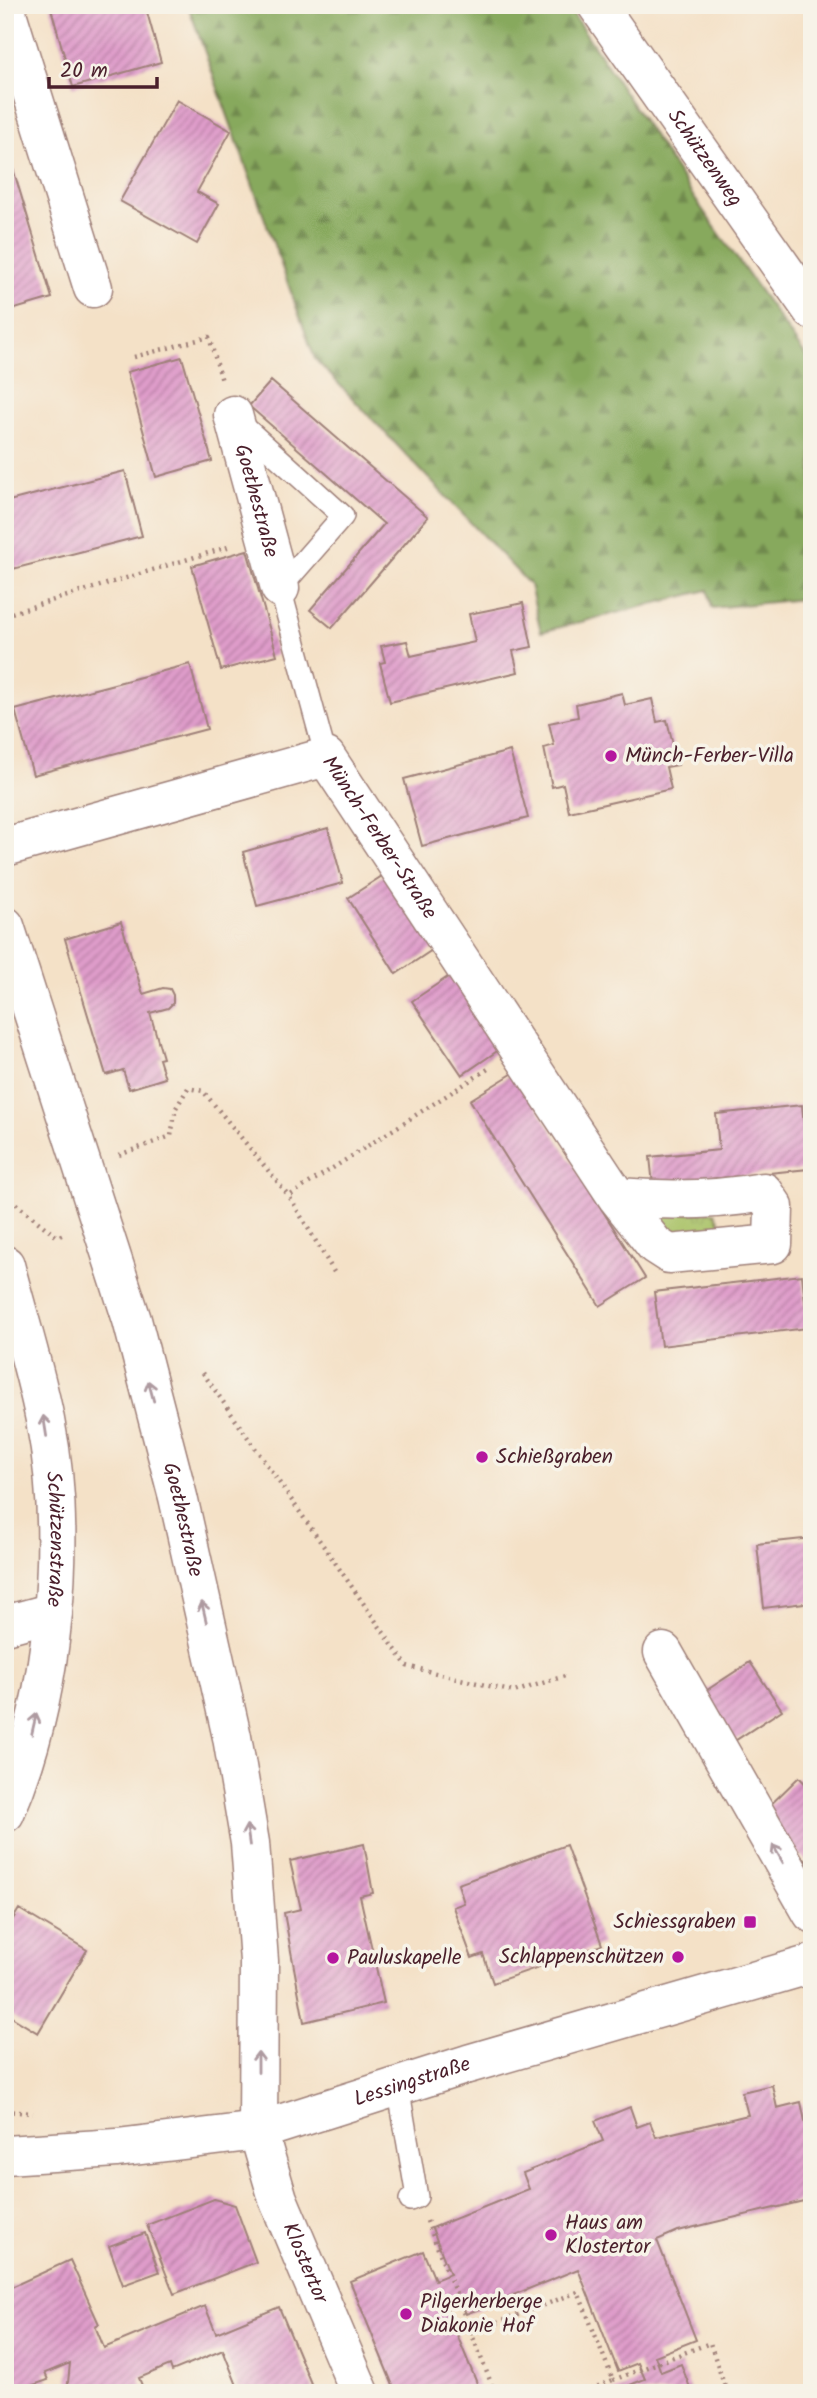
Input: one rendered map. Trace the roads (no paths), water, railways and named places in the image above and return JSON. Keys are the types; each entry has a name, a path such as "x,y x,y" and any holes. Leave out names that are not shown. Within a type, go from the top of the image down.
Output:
{"street":[{"name":"Schützenweg","path":"597,5 812,310"},
{"path":"5,7 93,288"},
{"name":"Goethestraße","path":"233,415 280,588"},
{"name":"Münch-Ferber-Straße","path":"5,847 326,757 617,1197"},
{"name":"Goethestraße","path":"5,926 132,1320 232,1737 250,1843 259,1961 258,2131"},
{"name":"Schützenstraße","path":"5,1265 46,1422 57,1536 53,1612 44,1678 29,1747 5,1813"},
{"path":"5,1625 53,1612"},
{"path":"663,1652 812,1913"},
{"name":"Lessingstraße","path":"5,2155 117,2148 258,2131 398,2086 808,1967"},
{"name":"Klostertor","path":"258,2131 278,2199 360,2393"}],"lane":[{"path":"233,415 343,516 280,588 326,757"},
{"path":"398,2086 414,2199"}],"place":[{"name":"Münch-Ferber-Villa","path":"611,756"},
{"name":"Schießgraben","path":"482,1457"},
{"name":"Schiessgraben","path":"750,1922"},
{"name":"Schlappenschützen","path":"678,1957"},
{"name":"Pauluskapelle","path":"333,1958"},
{"name":"Haus am Klostertor","path":"551,2235"},
{"name":"Pilgerherberge Diakonie Hof","path":"406,2314"}]}
